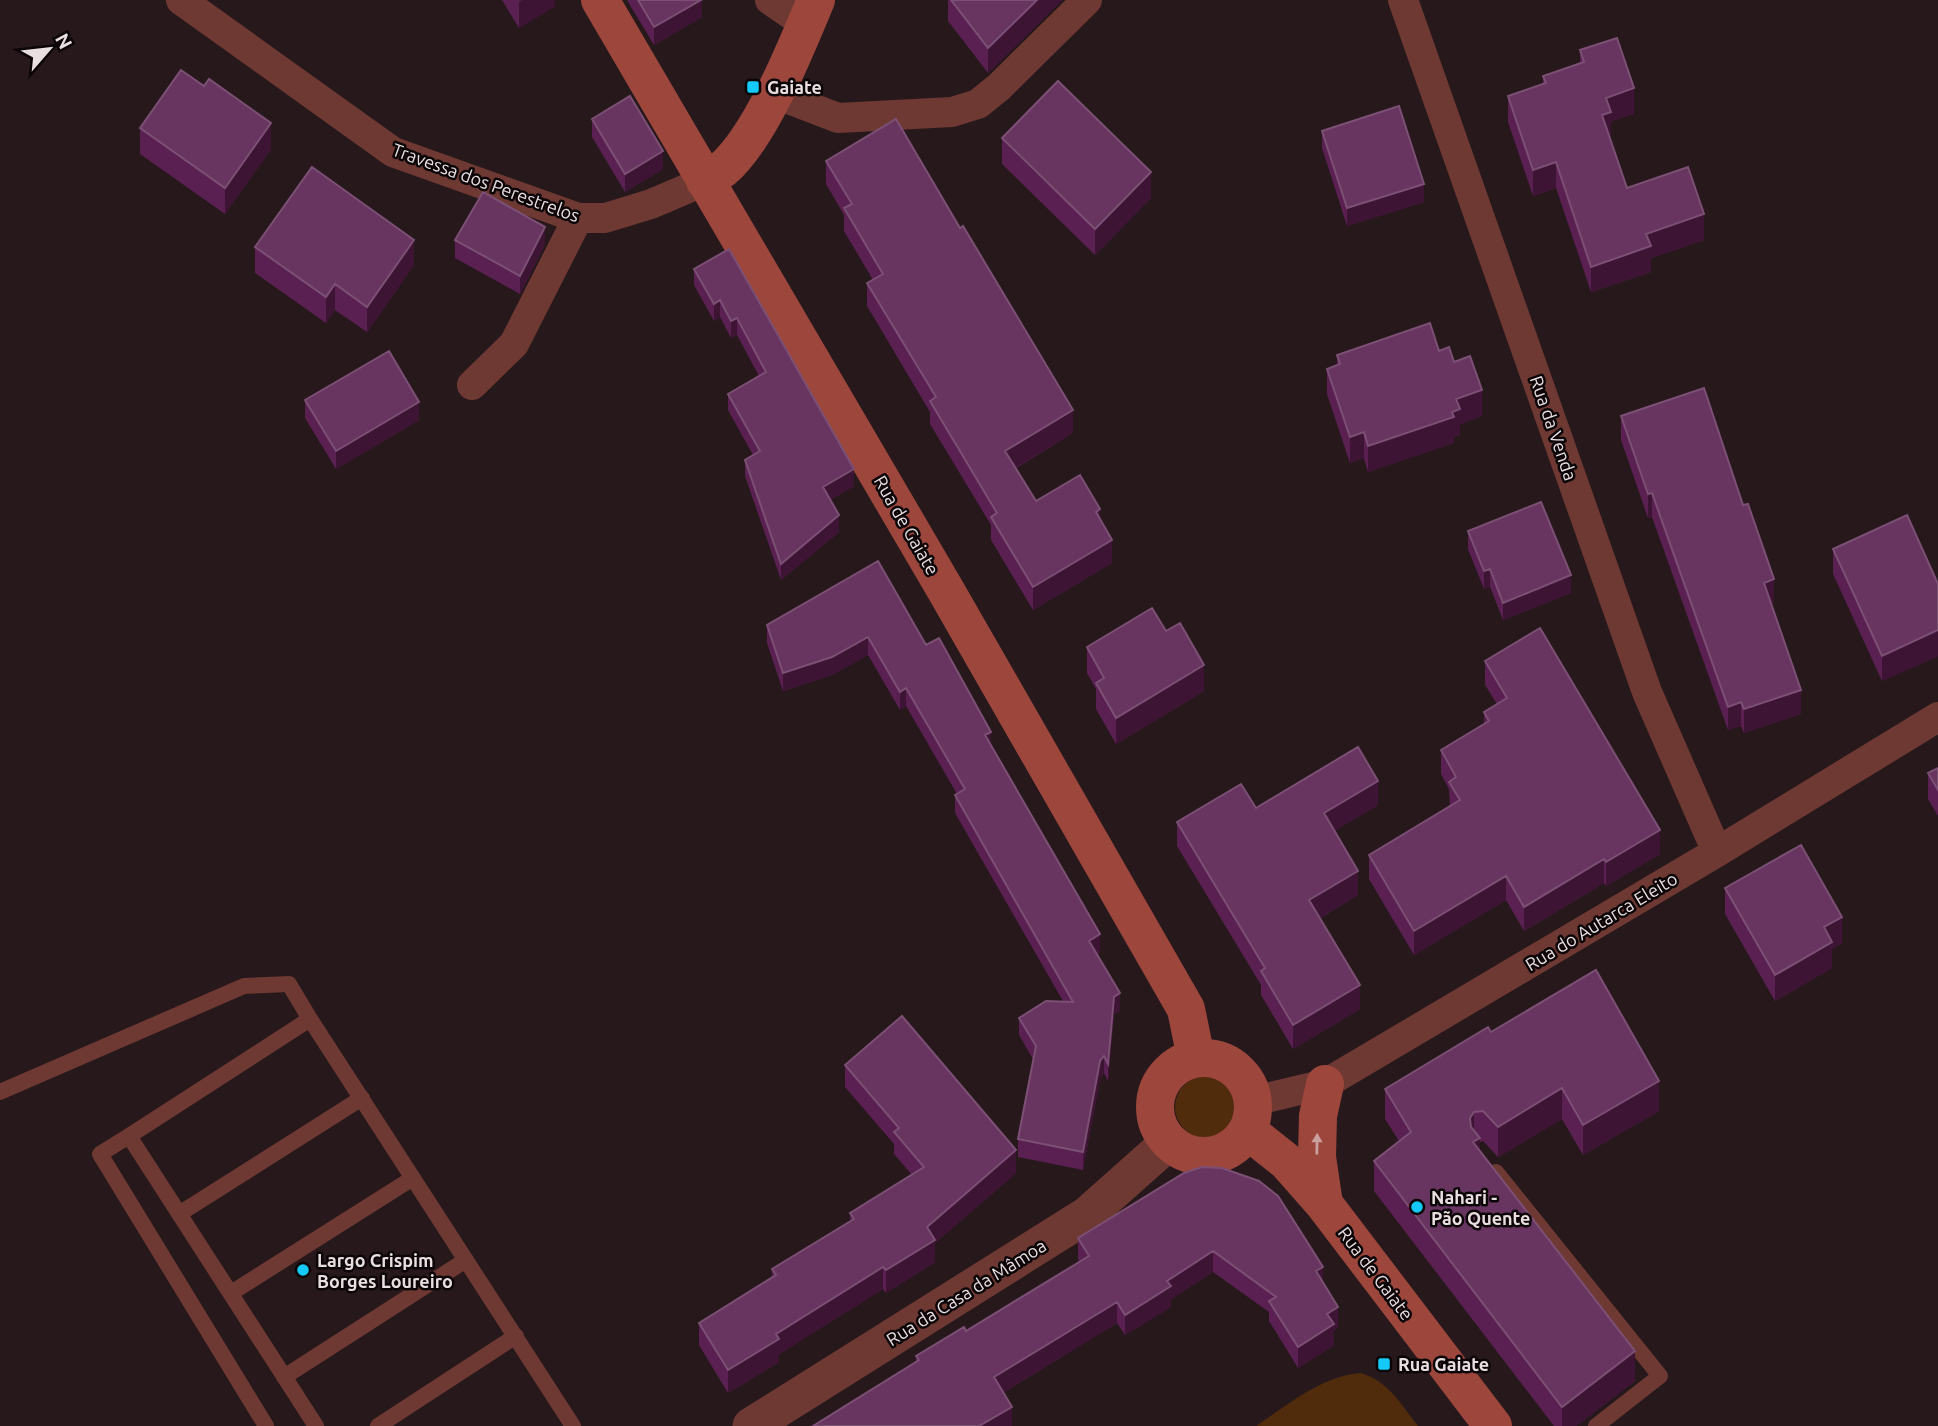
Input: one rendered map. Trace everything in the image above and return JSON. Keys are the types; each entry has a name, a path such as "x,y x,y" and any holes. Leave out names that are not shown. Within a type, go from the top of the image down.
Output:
{"main road":[{"name":"Rua de Gaiate","path":"600,0 938,577 1186,1009 1196,1058 1213,1058 1227,1063 1240,1073 1249,1086 1251,1116 1287,1163 1324,1204 1493,1426"},
{"path":"705,181 723,169 751,136 811,12"},
{"path":"1196,1058 1169,1072 1160,1084 1155,1099 1155,1114 1160,1130 1169,1142 1181,1151 1211,1157 1226,1152 1239,1143 1251,1116"},
{"path":"1324,1204 1317,1143 1318,1116 1325,1084"}],"street":[{"name":"Travessa dos Perestrelos","path":"181,0 393,152 578,218 605,218 651,204 705,181"},
{"path":"770,0 811,12"},
{"path":"773,93 838,118 897,117 952,112 978,104 999,87 1087,0"},
{"name":"Rua da Venda","path":"1403,0 1647,692 1717,852"},
{"path":"472,385 514,344 578,218"},
{"name":"Rua do Autarca Eleito","path":"1251,1116 1325,1084 1717,852 1938,717"},
{"name":"Rua da Casa da Mâmoa","path":"751,1426 1087,1215 1169,1142"}],"lane":[{"path":"0,1092 244,986 289,984 572,1426"},
{"path":"265,1426 100,1154 310,1019"},
{"path":"179,1214 362,1098"},
{"path":"129,1136 316,1426"},
{"path":"1488,1162 1660,1376 1596,1426"},
{"path":"231,1293 414,1178"},
{"path":"284,1377 466,1260"},
{"path":"378,1426 516,1336"}],"shaded area":[{"path":"1206,1076 1228,1085 1237,1107 1228,1129 1206,1138 1184,1129 1175,1107 1184,1085"},
{"path":"1361,1373 1386,1387 1418,1426 1256,1426 1319,1386 1346,1375"}],"building":[{"path":"638,0 701,0 654,27"},
{"path":"951,0 1037,0 988,48"},
{"path":"1617,38 1634,88 1606,98 1611,112 1602,115 1627,188 1688,167 1704,214 1646,234 1651,246 1591,267 1556,162 1533,170 1508,96 1546,83 1543,76 1584,62 1580,50"},
{"path":"181,70 204,86 209,79 271,123 225,188 140,128"},
{"path":"1058,81 1151,172 1095,229 1002,138"},
{"path":"630,96 663,151 625,174 592,119"},
{"path":"1399,106 1424,184 1347,208 1322,131"},
{"path":"896,119 1073,410 1005,451 1036,501 1080,475 1100,509 1096,512 1112,540 1033,587 991,517 997,513 930,401 936,397 867,283 883,274 844,208 852,204 826,161"},
{"path":"312,167 414,240 367,307 335,284 326,297 255,247"},
{"path":"483,192 545,227 520,276 455,240"},
{"path":"729,249 854,469 823,487 839,515 781,564 745,460 760,451 728,394 766,372 737,318 731,321 720,300 714,304 694,269"},
{"path":"1430,323 1439,351 1449,347 1454,362 1470,356 1482,390 1456,399 1460,409 1452,412 1454,417 1368,446 1364,432 1350,437 1327,369 1340,364 1337,355"},
{"path":"389,351 419,402 336,451 305,400"},
{"path":"1704,388 1743,505 1748,504 1774,579 1764,583 1801,690 1744,709 1741,702 1728,707 1652,493 1648,494 1621,416"},
{"path":"1541,502 1571,575 1503,603 1490,569 1484,571 1468,531"},
{"path":"1907,515 1938,584 1938,630 1882,656 1833,549"},
{"path":"878,561 926,645 939,638 991,732 985,735 1100,934 1089,941 1120,993 1114,997 1108,1064 1104,1056 1100,1061 1083,1152 1018,1139 1036,1046 1019,1018 1046,1001 1073,1002 955,795 965,789 906,688 900,692 868,637 832,657 783,673 767,625"},
{"path":"1152,608 1166,631 1180,623 1204,665 1116,718 1096,683 1104,678 1087,647"},
{"path":"1540,628 1660,830 1606,862 1604,859 1524,907 1506,876 1414,931 1369,855 1460,800 1449,782 1456,777 1441,750 1489,721 1484,712 1507,698 1485,661"},
{"path":"1358,747 1378,781 1324,813 1358,871 1309,900 1360,985 1293,1025 1261,971 1265,968 1177,822 1241,784 1256,808"},
{"path":"1938,768 1938,790 1928,773"},
{"path":"1801,845 1842,917 1824,927 1832,942 1775,975 1725,888"},
{"path":"1596,970 1659,1081 1583,1125 1562,1088 1498,1127 1483,1111 1474,1112 1470,1118 1471,1127 1480,1138 1473,1142 1635,1351 1562,1407 1374,1161 1411,1132 1385,1089 1488,1027 1491,1032"},
{"path":"902,1016 1016,1150 927,1227 935,1240 886,1270 883,1267 776,1334 779,1339 728,1370 699,1323 776,1275 772,1269 854,1219 850,1213 924,1167 894,1132 899,1128 845,1065"},
{"path":"1202,1167 1222,1168 1259,1181 1278,1196 1323,1267 1316,1271 1338,1307 1327,1314 1334,1324 1298,1347 1269,1301 1276,1297 1213,1251 1167,1281 1171,1286 1125,1315 1117,1302 994,1377 1012,1407 979,1426 813,1426 919,1360 916,1356 964,1327 966,1331 1089,1256 1078,1238 1184,1173"}],"place":[{"name":"Gaiate","path":"753,87"},
{"name":"Nahari - Pão Quente","path":"1417,1207"},
{"name":"Largo Crispim Borges Loureiro","path":"303,1270"},
{"name":"Rua Gaiate","path":"1384,1364"}]}
